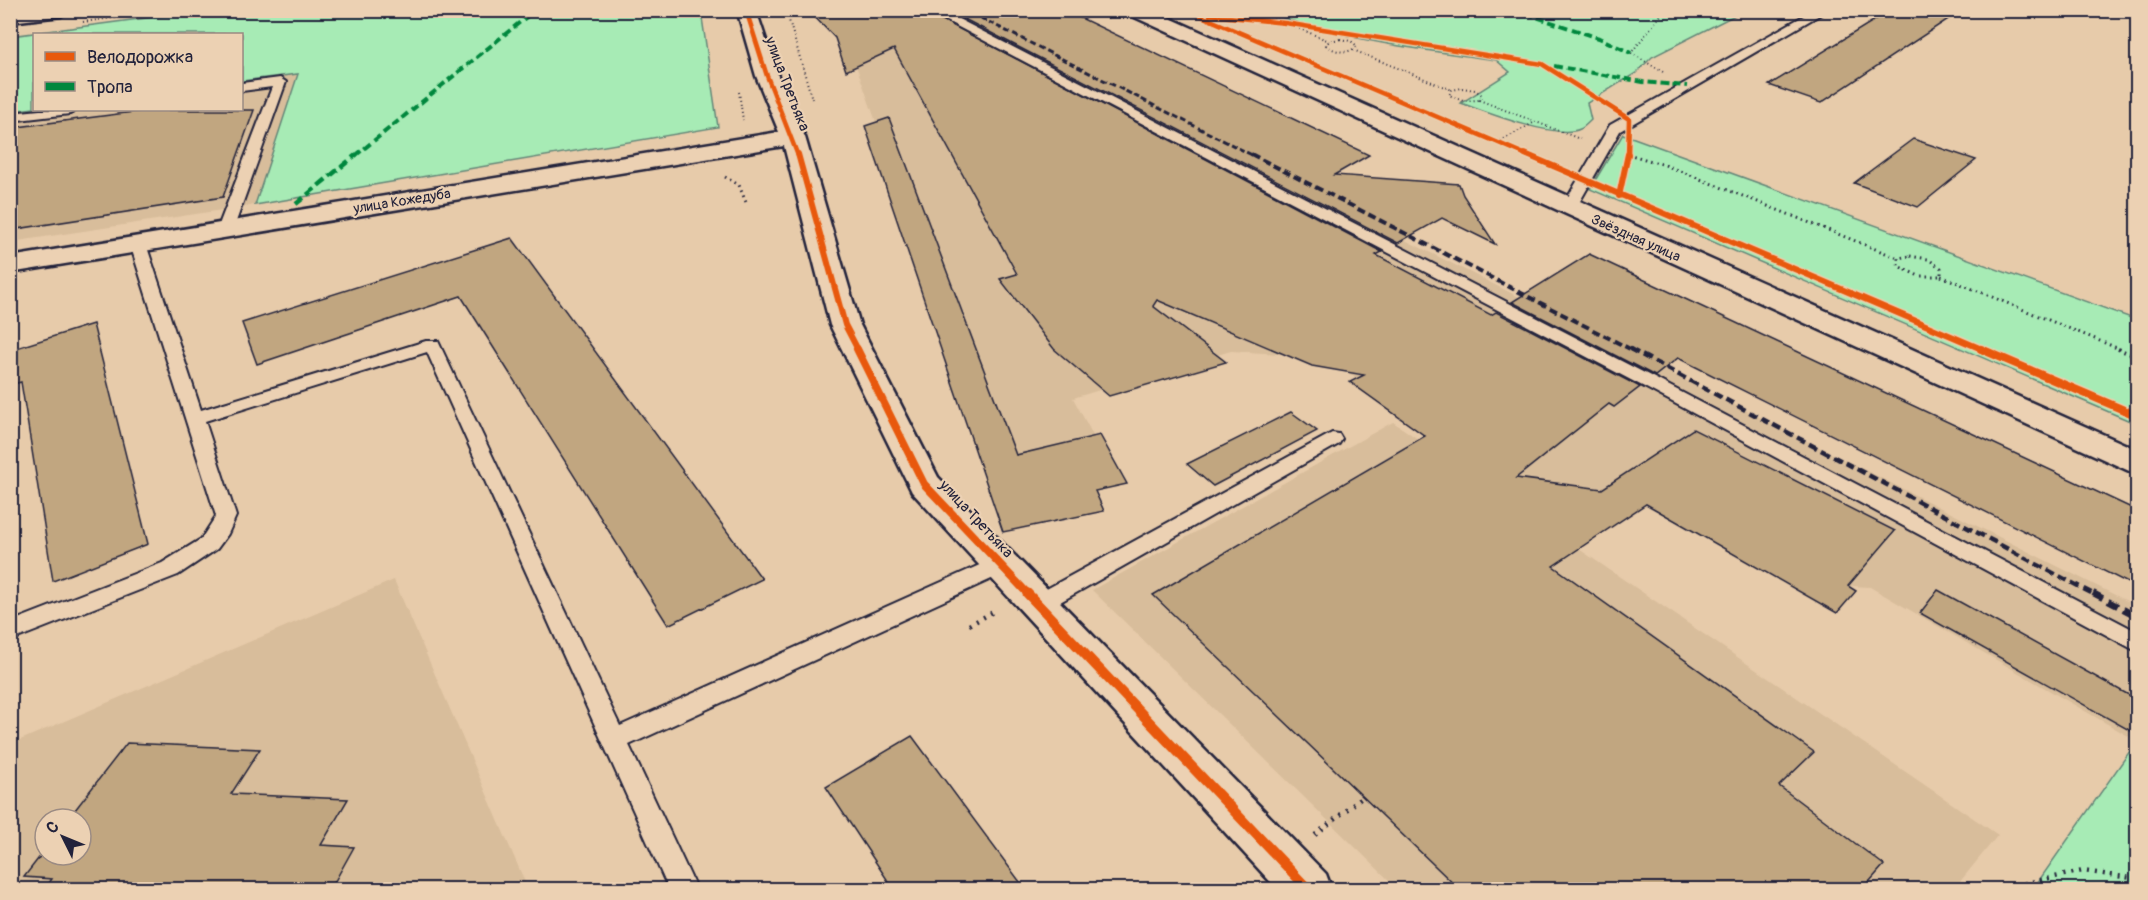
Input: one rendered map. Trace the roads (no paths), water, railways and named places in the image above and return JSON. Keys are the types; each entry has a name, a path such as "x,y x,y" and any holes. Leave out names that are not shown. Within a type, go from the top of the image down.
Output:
{"street":[{"path":"10,16 62,10"},
{"name":"улица Третьяка","path":"746,10 766,76 793,138 845,325 924,484 1309,890"},
{"name":"Звёздная улица","path":"1135,10 2138,464"},
{"name":"улица Кожедуба","path":"10,265 793,138"}],"lane":[{"path":"931,10 1656,386 2138,643"},
{"path":"1570,207 1614,128 1823,10"},
{"path":"225,230 280,82 243,87"},
{"path":"10,117 61,111"},
{"path":"10,632 170,569 209,544 221,529 226,516 138,244"},
{"path":"194,418 432,345 683,890"},
{"path":"1038,604 1332,440"},
{"path":"614,740 1001,565"}],"railway":[{"path":"965,10 1254,156"},
{"path":"1251,154 1632,350"},
{"path":"1630,349 2095,595"},
{"path":"2093,593 2138,617"}]}
